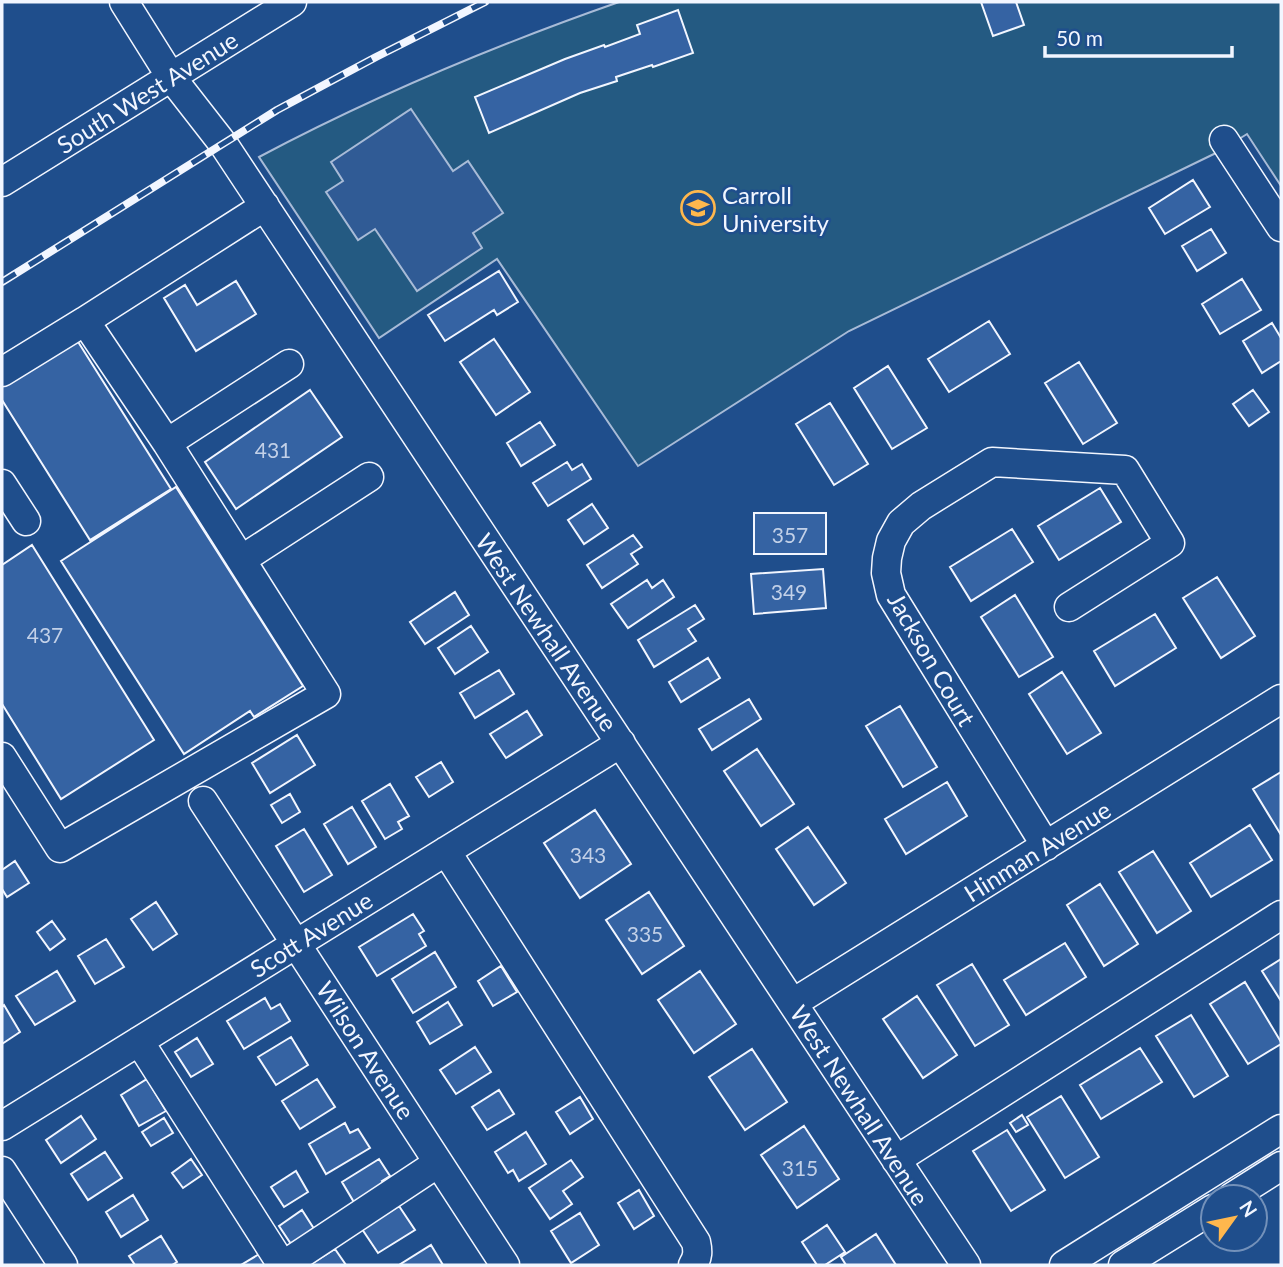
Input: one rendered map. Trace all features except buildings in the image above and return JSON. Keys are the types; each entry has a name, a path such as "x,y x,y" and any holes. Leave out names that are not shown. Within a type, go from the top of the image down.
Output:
{"street":[{"name":"West Newhall Avenue","path":"124,2 171,77 224,145 265,206 966,1265"},
{"name":"South West Avenue","path":"2,182 292,2"},
{"path":"1223,141 1281,227"},
{"path":"2,372 265,206"},
{"path":"2,757 60,848 326,694 167,443 85,321"},
{"path":"167,443 289,364"},
{"name":"Jackson Court","path":"1046,846 891,595 886,573 891,541 901,523 921,506 992,462 1125,470 1170,543 1069,607"},
{"path":"241,560 369,477"},
{"path":"2,484 26,521"},
{"name":"Hinman Avenue","path":"793,1003 1281,699"},
{"name":"Scott Avenue","path":"2,1126 621,743"},
{"name":"Wilson Avenue","path":"203,801 505,1265"},
{"path":"446,851 696,1242 697,1260 693,1265"},
{"path":"896,1160 1281,915"},
{"path":"139,1041 283,1265 438,1163"},
{"path":"1063,1265 1281,1129"},
{"path":"1254,1183 1281,1166"},
{"path":"2,1171 63,1265"},
{"path":"1123,1265 1199,1218"}],"shaded area":[{"name":"Carroll University","path":"619,2 1281,2 1281,186 1247,134 1218,152 849,331 638,466 497,259 379,338 259,157 346,113 436,73"},
{"path":"411,109 453,171 468,161 503,213 473,233 482,248 417,291 375,229 358,240 326,192 343,181 331,162"}],"railway":[{"path":"2,282 277,110 485,2"}],"place":[{"name":"Carroll University","path":"698,208"}]}
